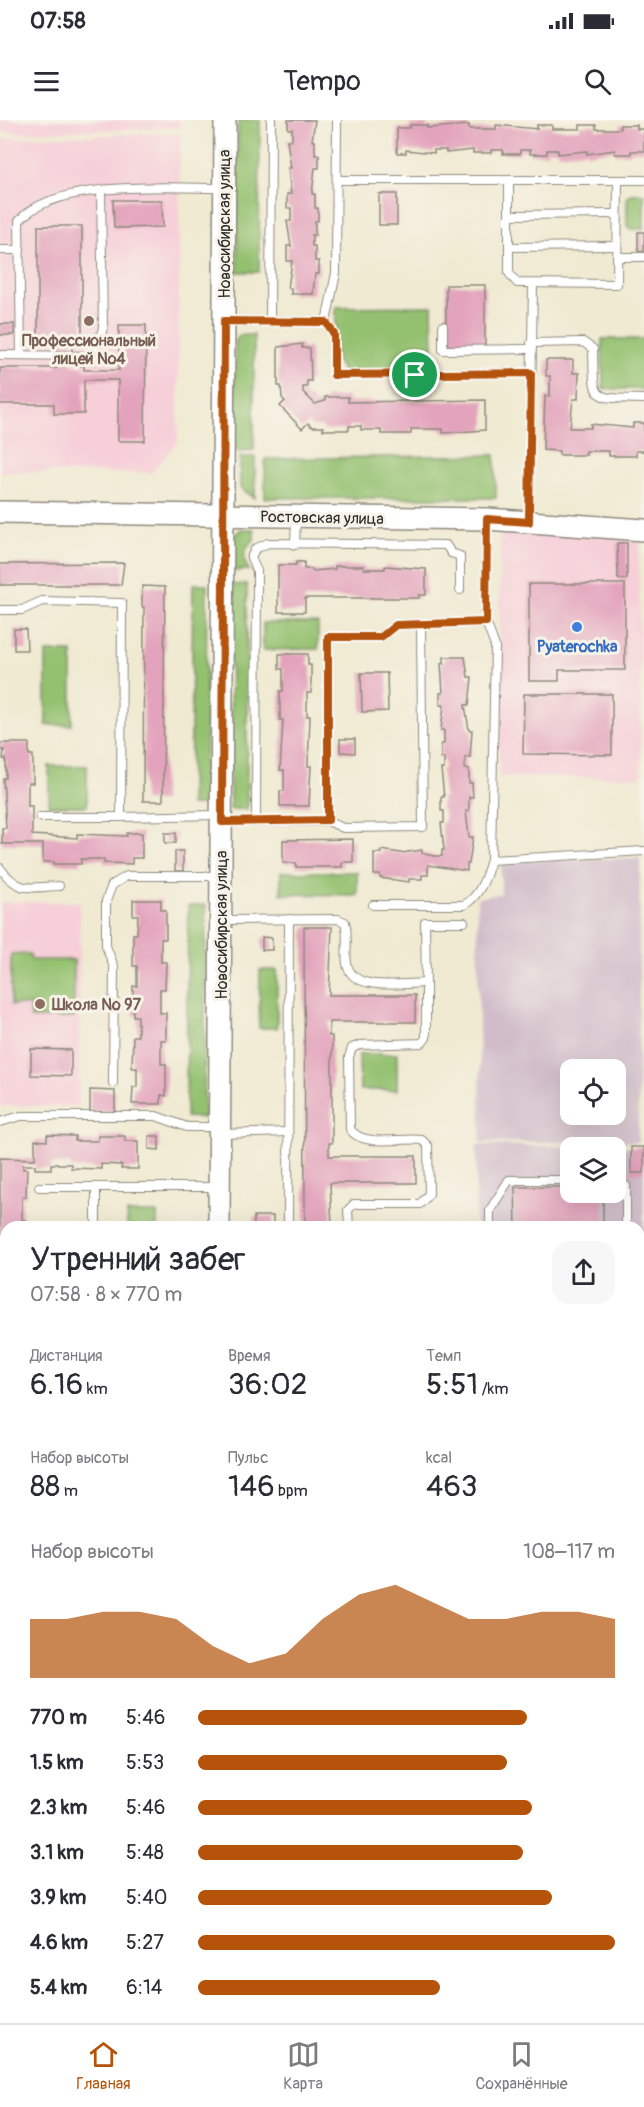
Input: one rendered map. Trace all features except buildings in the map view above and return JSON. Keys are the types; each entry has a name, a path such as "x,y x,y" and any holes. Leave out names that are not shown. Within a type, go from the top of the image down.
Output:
{"street":[{"name":"Новосибирская улица","path":"219,1221 225,120"},
{"name":"Ростовская улица","path":"0,512 487,519 644,530"}],"lane":[{"path":"270,322 271,120"},
{"path":"337,120 336,273 326,322 334,334 334,375 531,373"},
{"path":"337,180 644,180"},
{"path":"509,180 508,273 517,283 533,285 617,284 618,180"},
{"path":"21,356 20,221 27,211 75,194 101,190 224,188"},
{"path":"0,356 88,356 98,344 102,328 101,190"},
{"path":"509,215 617,214"},
{"path":"509,247 617,246"},
{"path":"0,250 20,250"},
{"path":"617,257 644,257"},
{"path":"529,522 530,346 533,285"},
{"path":"224,321 326,322"},
{"path":"443,326 443,350 583,342 592,349 593,387 597,394 604,398 644,399"},
{"path":"295,545 296,516"},
{"path":"374,905 464,905 472,901 485,879 491,860 495,645 486,622 487,519"},
{"path":"256,822 256,571 251,558 255,549 264,543 446,545 450,553 460,556 460,590"},
{"path":"0,610 22,610 42,601 122,603 121,817"},
{"path":"328,820 328,637 381,637 396,625 486,622"},
{"path":"40,817 222,818 256,822 328,820 343,828 423,827 421,625"},
{"path":"491,860 644,851"},
{"path":"0,868 12,884 25,887 59,886"},
{"path":"113,1083 114,968 105,946 106,901 112,885 127,876 221,876"},
{"path":"288,1221 289,919"},
{"path":"222,920 338,919 345,922 347,965 352,976 363,983 426,983"},
{"path":"349,1221 348,1210 354,1204 420,1204 429,1194 428,1146 422,1140 364,1139 354,1136 350,1129 349,1057 352,1048 360,1045 422,1043 426,1038 425,922 464,921"},
{"path":"0,1122 21,1116 156,1116 187,1126 220,1131 288,1132"},
{"path":"490,1221 490,1210 509,1180 560,1179"},
{"path":"39,1187 219,1187"},
{"path":"96,1188 96,1221"},
{"path":"626,1203 626,1221"}],"shaded area":[{"path":"0,120 179,120 179,128 0,133"},
{"name":"Профессиональный лицей №4","path":"180,133 178,442 151,473 0,472 0,138"},
{"path":"500,531 639,536 641,777 499,777"},
{"path":"640,858 638,1142 626,1142 626,1137 560,1137 560,1142 481,1142 477,898 501,894 501,862"},
{"name":"Школа № 97","path":"0,902 80,902 79,1106 0,1106"},
{"path":"477,1145 560,1146 560,1203 626,1203 626,1147 644,1147 644,1221 475,1221"}],"green space":[{"path":"238,120 260,120 259,272 237,272"},
{"path":"644,194 644,229 631,229 627,226 627,196"},
{"path":"432,306 433,356 421,372 343,372 336,360 336,307"},
{"path":"240,335 254,335 254,450 235,451 235,342"},
{"path":"602,339 644,339 644,389 603,389"},
{"path":"495,455 496,498 265,498 265,459"},
{"path":"240,457 255,457 255,498 240,488"},
{"path":"241,529 254,529 254,540 248,546 245,554 245,562 249,570 232,571 232,538"},
{"path":"193,584 207,584 205,805 190,805"},
{"path":"247,584 247,809 230,809 231,585"},
{"path":"263,623 318,623 318,649 263,650"},
{"path":"46,652 72,652 72,725 46,725"},
{"path":"49,766 87,766 87,806 49,806"},
{"path":"281,872 357,872 357,895 281,894"},
{"path":"206,905 204,1118 186,1117 188,906"},
{"path":"11,954 30,954 31,960 74,960 74,1018 31,1018 30,1005 11,1005"},
{"path":"260,970 277,970 277,1028 259,1028"},
{"path":"359,1054 397,1054 397,1090 360,1090"},
{"path":"127,1213 157,1213 157,1221 127,1221"}],"place":[{"name":"Профессиональный лицей №4","path":"89,321"},
{"name":"Pyaterochka","path":"577,627"},
{"name":"Школа № 97","path":"40,1004"}],"route":[{"path":"224,321 326,322 334,334 334,375 415,375 531,373 529,522 487,519 486,622 396,625 381,637 328,637 328,820 222,822 224,321"}]}
